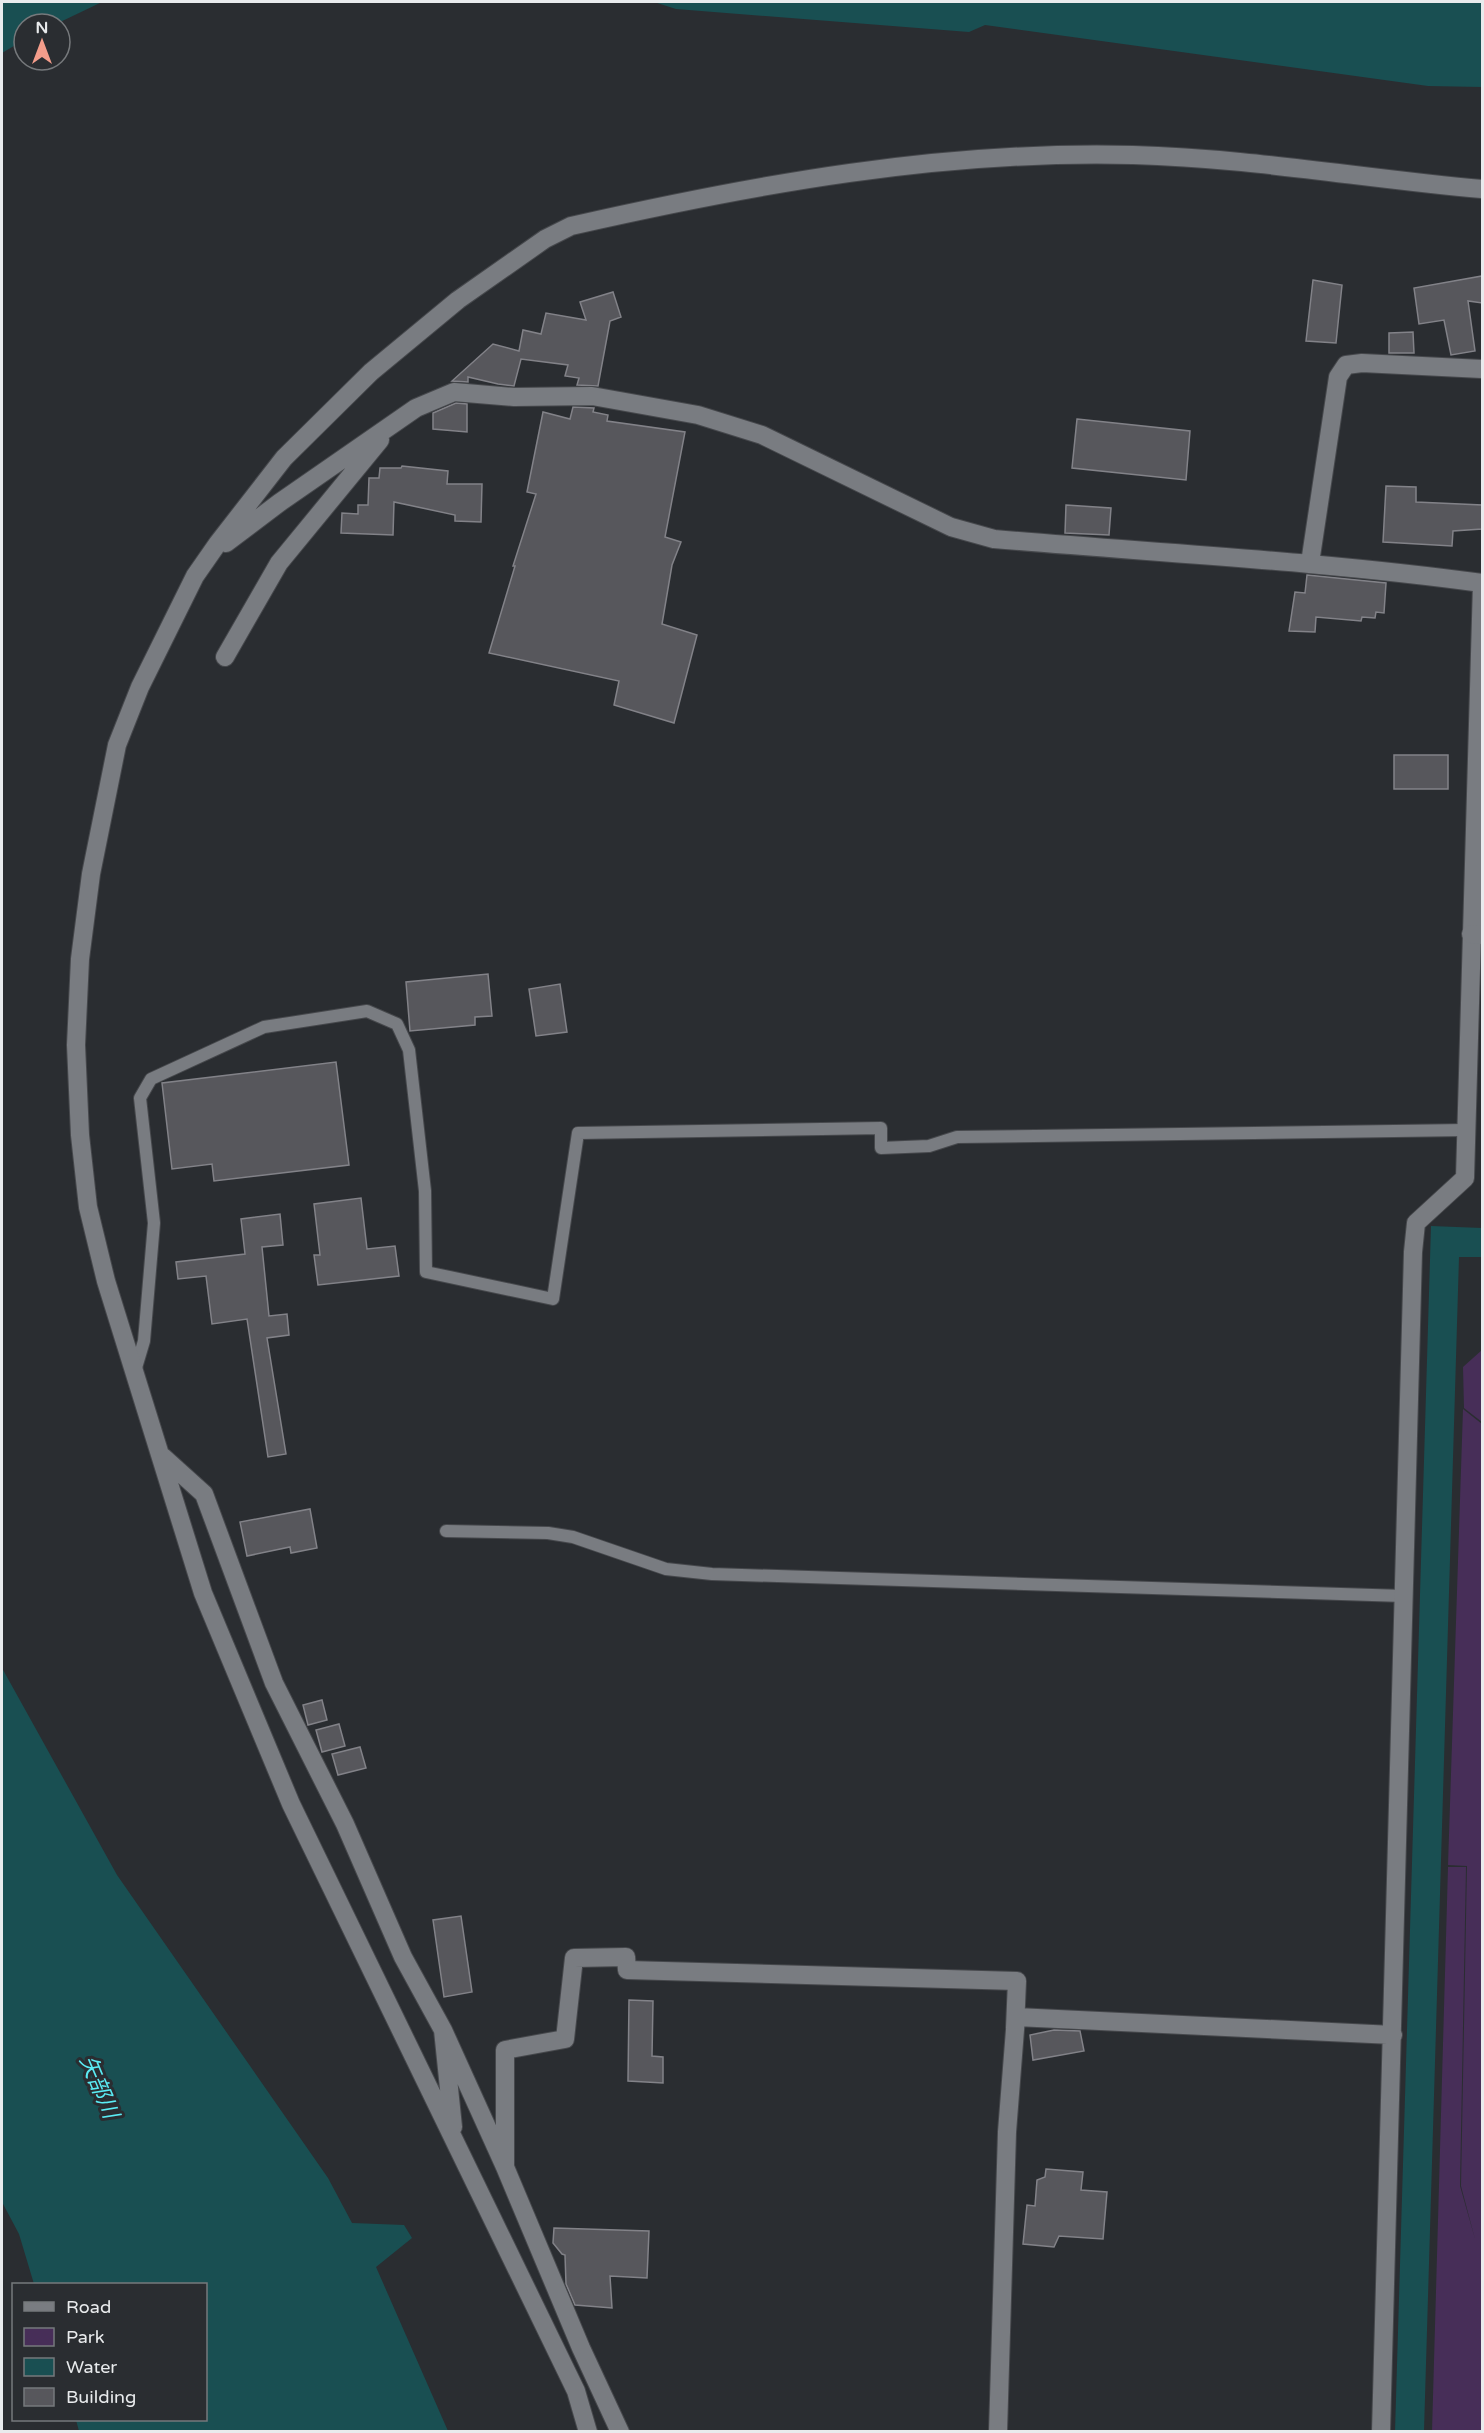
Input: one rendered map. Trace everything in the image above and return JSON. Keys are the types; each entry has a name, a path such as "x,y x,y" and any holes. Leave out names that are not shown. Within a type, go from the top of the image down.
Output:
{"street":[{"path":"588,2432 576,2391 291,1804 203,1593 106,1281 88,1207 80,1136 76,1045 80,959 91,874 117,745 140,687 195,576 284,458 371,372 458,300 545,239 571,226 783,182 920,164 1026,156 1122,155 1196,158 1482,189"},
{"path":"1310,563 1338,377 1346,365 1362,363 1482,369"},
{"path":"208,556 416,408 454,393 513,397 592,396 698,415 762,435 951,527 994,539 1310,563 1404,572 1482,584 1477,935 1465,1178 1416,1222 1413,1252 1381,2432"},
{"path":"225,657 279,563 395,423"},
{"path":"161,1456 204,1494 274,1683 345,1824 404,1957 443,2030 505,2167 581,2348 620,2432"},
{"path":"505,2167 505,2050 565,2039 574,1958 626,1957 627,1970 1017,1981 1015,2028"},
{"path":"998,2432 1006,2132 1016,2017 1393,2035"},
{"path":"443,2030 454,2140"}],"lane":[{"path":"135,1371 144,1341 154,1222 140,1098 151,1079 264,1028 367,1011 398,1024 408,1050 425,1191 426,1272 554,1299 578,1132 881,1128 881,1148 929,1146 957,1137 1466,1130"},
{"path":"446,1531 548,1533 573,1537 666,1569 712,1574 1404,1596"}],"green space":[{"path":"1482,1350 1482,1422 1464,1408 1463,1367"},
{"path":"1463,1409 1482,1424 1482,2431 1432,2432 1448,1867 1466,1867 1460,2186 1475,2239 1461,2186 1467,1866 1448,1865"}],"water":[{"path":"2,2 102,2 72,16 72,12 12,12 12,47 2,53"},
{"path":"654,2 1482,2 1482,87 1428,86 985,25 969,32 676,9"},
{"path":"1431,1226 1482,1228 1482,1257 1459,1257 1424,2431 1395,2432"},
{"name":"矢部川","path":"2,1668 117,1875 328,2178 352,2223 404,2225 412,2238 376,2267 448,2431 79,2431 76,2421 207,2421 207,2283 34,2283 19,2234 2,2202"}],"building":[{"path":"1482,276 1482,303 1468,301 1475,351 1451,355 1444,320 1419,324 1414,288"},
{"path":"1313,280 1342,285 1336,343 1306,341"},
{"path":"613,292 621,317 610,321 598,386 577,385 579,378 565,376 568,365 521,359 514,386 468,377 468,382 452,381 493,344 519,351 523,330 541,334 546,313 586,320 580,302"},
{"path":"1413,332 1414,353 1389,353 1389,333"},
{"path":"456,403 467,404 467,432 433,429 433,413"},
{"path":"573,407 594,408 593,412 608,415 607,421 685,432 665,537 681,542 672,565 662,624 697,635 674,723 614,705 619,681 489,653 536,494 527,492 543,412 570,419"},
{"path":"1077,419 1190,431 1186,480 1072,468"},
{"path":"402,466 448,471 447,484 482,484 481,522 455,521 455,515 394,502 393,535 341,533 342,513 358,514 358,505 368,505 369,478 379,478 380,468 401,468"},
{"path":"1386,486 1416,487 1416,502 1482,505 1482,529 1453,531 1452,546 1383,542"},
{"path":"1066,505 1111,508 1109,535 1065,533"},
{"path":"1307,575 1386,583 1384,613 1376,612 1375,618 1362,617 1361,621 1316,617 1315,632 1289,631 1295,592 1305,593"},
{"path":"1394,755 1448,755 1448,789 1394,789"},
{"path":"488,974 492,1016 475,1017 475,1025 410,1031 406,982"},
{"path":"560,984 567,1032 536,1036 529,989"},
{"path":"336,1062 349,1165 214,1181 212,1164 172,1169 162,1083"},
{"path":"361,1198 367,1249 395,1246 399,1276 318,1285 314,1255 320,1255 314,1204"},
{"path":"280,1214 283,1245 262,1247 269,1316 287,1314 289,1335 267,1338 286,1454 268,1457 247,1319 212,1324 206,1276 178,1279 176,1262 245,1254 241,1219"},
{"path":"310,1509 317,1548 291,1553 290,1547 247,1556 240,1522"},
{"path":"322,1700 327,1720 308,1725 303,1705"},
{"path":"339,1724 345,1746 322,1752 316,1730"},
{"path":"360,1747 366,1768 338,1775 332,1754"},
{"path":"461,1916 472,1992 444,1997 433,1920"},
{"path":"629,2000 653,2001 652,2056 663,2057 663,2083 628,2081"},
{"path":"1054,2030 1080,2031 1084,2051 1033,2060 1030,2035"},
{"path":"1046,2169 1083,2172 1081,2190 1107,2192 1103,2239 1059,2236 1054,2247 1023,2244 1027,2205 1035,2206 1037,2180 1045,2177"},
{"path":"554,2228 649,2231 647,2278 610,2276 612,2308 575,2305 566,2284 565,2255 553,2243"}]}
